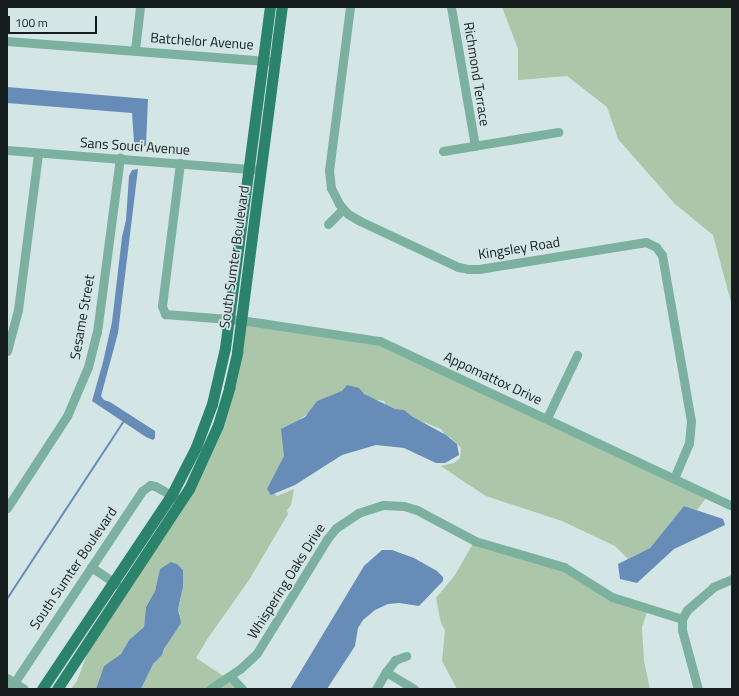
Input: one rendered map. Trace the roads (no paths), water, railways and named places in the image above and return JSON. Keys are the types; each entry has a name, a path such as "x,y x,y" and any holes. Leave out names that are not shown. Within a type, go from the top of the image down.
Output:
{"main road":[{"name":"South Sumter Boulevard","path":"42,689 172,494 193,455 212,404 222,366 229,319 270,7"},
{"name":"South Sumter Boulevard","path":"57,689 181,501 199,470 222,413 233,374 241,320 282,7"}],"street":[{"path":"135,50 140,7"},
{"name":"Kingsley Road","path":"350,7 329,170 331,188 343,209 360,221 458,267 468,269 479,270 640,242 646,242 656,246 662,255 691,422 689,443 674,478"},
{"name":"Richmond Terrace","path":"451,7 475,146"},
{"name":"Batchelor Avenue","path":"7,41 275,61"},
{"path":"443,151 558,132"},
{"name":"Sans Souci Avenue","path":"7,150 261,170"},
{"path":"7,351 16,323 38,153"},
{"name":"Sesame Street","path":"7,508 67,416 88,367 97,332 120,158"},
{"name":"Appomattox Drive","path":"180,163 162,309 168,315 241,320 380,341 732,506"},
{"path":"328,224 343,209"},
{"path":"547,418 577,355"},
{"name":"South Sumter Boulevard","path":"10,683 144,488 155,486 172,494 181,501"},
{"name":"Whispering Oaks Drive","path":"210,689 249,662 261,648 331,533 344,520 358,513 382,505 404,506 417,510 475,541 564,566 612,597 682,619"},
{"path":"91,567 123,589"},
{"path":"698,689 682,630 682,619 687,610 713,587 721,582 732,579"},
{"path":"376,689 395,660 406,656"},
{"path":"386,672 414,689"},
{"path":"230,676 242,689"},
{"path":"10,683 24,689"}],"water":[{"path":"7,87 148,99 146,145 139,151 134,142 132,113 7,103"},
{"path":"138,169 118,333 101,396 104,400 110,402 155,431 155,438 153,440 146,437 92,401 112,322 122,237 126,220 129,176 132,170"},
{"path":"347,385 359,388 364,394 395,409 404,410 413,417 446,435 457,444 459,455 445,463 436,463 404,448 376,445 342,455 295,485 271,495 267,489 284,456 281,429 305,417 317,401 342,391"},
{"path":"684,506 723,519 725,525 674,549 637,583 620,579 618,564 650,548"},
{"path":"382,550 392,550 414,558 437,571 443,577 443,581 419,606 399,603 388,604 375,610 363,620 358,628 355,646 327,689 290,689 364,566"},
{"path":"171,562 177,564 183,570 183,587 178,609 181,623 164,649 162,655 153,664 141,689 96,689 104,666 121,654 129,640 144,627 146,607 155,591 160,569"}],"waterway":[{"path":"7,599 124,421"}]}
